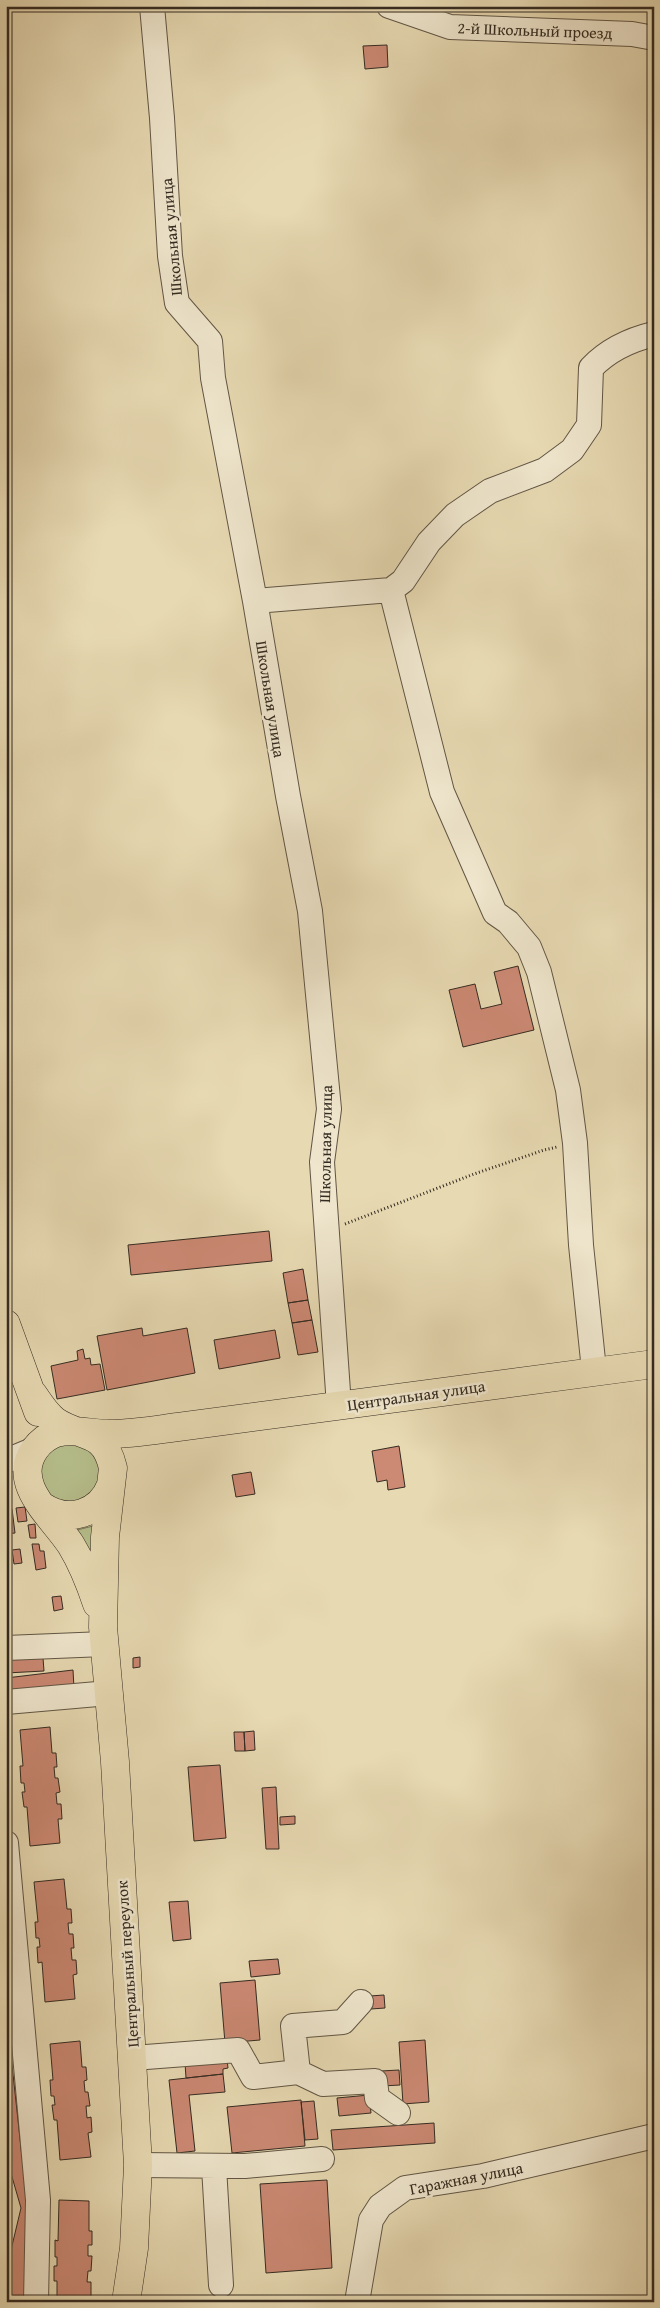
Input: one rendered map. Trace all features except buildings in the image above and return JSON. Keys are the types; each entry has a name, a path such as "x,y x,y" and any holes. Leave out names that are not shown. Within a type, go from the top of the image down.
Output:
{"main road":[{"path":"6,1324 33,1394 39,1416 40,1432 38,1445 29,1460 35,1495 71,1545 88,1578 103,1635"},
{"name":"Центральная улица","path":"178,1427 594,1370 654,1364"},
{"path":"33,1394 54,1421 86,1433 101,1444 111,1459 113,1478 104,1537 103,1635"},
{"path":"38,1445 55,1433 66,1431 111,1434 178,1427"},
{"path":"35,1495 57,1514 82,1514 97,1507 108,1494 124,1458 134,1446 162,1430 178,1427"},
{"name":"Центральный переулок","path":"103,1635 109,1693 133,2058 138,2165 138,2206 126,2302"}],"street":[{"name":"Школьная улица","path":"152,6 162,118 170,256 177,304 210,341 213,378 310,911 329,1109 322,1162 325,1231 339,1406"},
{"name":"2-й Школьный проезд","path":"389,6 450,27 623,34 654,38"},
{"path":"255,601 391,590 403,581 429,542 455,515 490,491 545,470 572,450 589,425 591,368 603,355 636,339 654,334"},
{"path":"391,590 442,792 495,913 508,922 529,948 539,972 568,1090 575,1143 581,1245 594,1370"},
{"path":"6,1461 30,1451 38,1445"},
{"path":"6,1467 22,1475 35,1495"},
{"path":"6,1648 103,1635"},
{"path":"6,1702 109,1693"},
{"path":"6,1843 38,2200 36,2302"},
{"path":"298,2072 293,2026 344,2022 361,2002"},
{"path":"133,2058 238,2050 253,2077 298,2072 323,2084 375,2081 377,2098 398,2113"},
{"name":"Гаражная улица","path":"358,2302 366,2240 371,2220 380,2206 405,2188 483,2176 654,2136"},
{"path":"138,2165 214,2167 322,2159"},
{"path":"214,2167 221,2285"}],"path":[{"path":"325,1231 535,1153 575,1143"}],"green space":[{"path":"71,1443 87,1448 92,1452 96,1457 101,1473 96,1489 92,1494 87,1498 71,1503 55,1498 50,1494 46,1489 41,1473 46,1457 50,1452 55,1448"},
{"path":"93,1526 95,1563 77,1530"}]}
